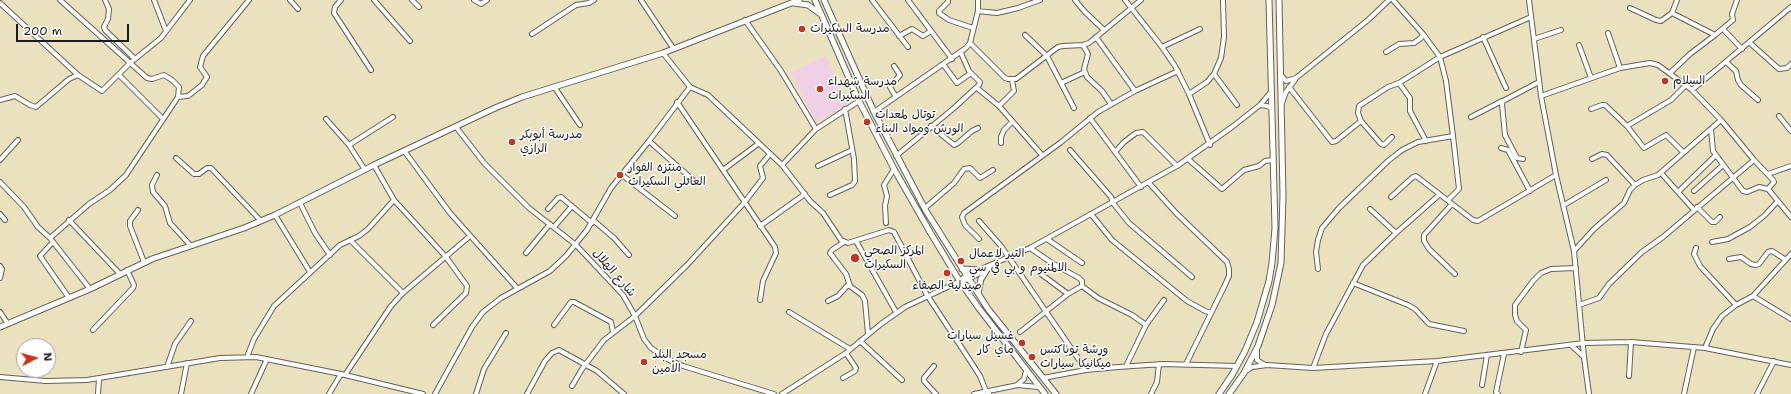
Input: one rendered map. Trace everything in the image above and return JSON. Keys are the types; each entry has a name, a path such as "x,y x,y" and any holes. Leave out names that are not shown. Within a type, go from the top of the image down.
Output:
{"main road":[{"path":"0,327 90,289 144,262 275,215 374,165 405,152 495,108 522,97 555,88 663,52 798,0"},
{"path":"815,0 859,101 894,169 959,282 1038,387 1045,394"},
{"path":"824,0 874,112 896,156 925,208 988,309 1056,394"},
{"path":"1218,394 1237,366 1257,322 1269,281 1274,245 1269,0"},
{"path":"1229,394 1244,373 1258,346 1272,305 1280,270 1283,245 1283,195 1279,0"},
{"path":"793,3 808,5 823,17"},
{"path":"1274,196 1283,195"},
{"path":"978,293 981,279 988,268"},
{"path":"962,269 979,270"}],"street":[{"path":"50,238 69,220 110,190 126,175 178,97 179,87 164,75 152,79 147,78 60,0"},
{"path":"105,0 110,9 108,19 104,27 105,30 135,59"},
{"path":"154,0 166,31"},
{"path":"0,2 78,75 102,90 130,63 156,43 190,0"},
{"path":"178,97 188,96 202,85 207,77 200,67 203,56 249,0"},
{"path":"290,0 298,10"},
{"path":"342,0 335,8 334,12 371,70"},
{"path":"374,0 410,41"},
{"path":"412,0 419,7"},
{"path":"474,0 481,4 487,0"},
{"path":"532,34 576,5 589,3 594,0"},
{"path":"641,0 673,48"},
{"path":"827,0 828,11"},
{"path":"872,0 908,48"},
{"path":"908,0 952,59"},
{"path":"948,0 939,13 949,20 973,28"},
{"path":"874,112 952,59 970,43 978,11 978,0"},
{"path":"978,11 986,13 1002,12 1040,0"},
{"path":"1076,0 1085,12 1104,30"},
{"path":"1125,0 1162,46 1178,71 1210,145"},
{"path":"970,43 1005,78 1012,80 1016,79 1063,46 1082,46 1096,37 1140,0"},
{"path":"1189,94 1207,82 1214,74 1220,58 1224,42 1223,0"},
{"path":"1281,108 1289,87 1296,78 1389,0"},
{"path":"1393,0 1423,34 1440,57 1446,81 1454,136 1459,189 1448,200"},
{"path":"1529,0 1541,96 1556,175 1574,251 1589,394"},
{"path":"1630,8 1659,21 1672,13 1677,0"},
{"path":"1670,73 1690,54 1733,20 1732,14 1737,0"},
{"path":"1692,90 1750,43 1791,7"},
{"path":"1672,13 1715,35"},
{"path":"1392,137 1384,145 1381,144 1361,121 1358,114 1359,106 1388,87 1399,83 1440,57 1531,17"},
{"path":"745,20 781,70 816,129"},
{"path":"899,36 912,29 923,36 932,31"},
{"path":"1162,46 1200,29"},
{"path":"1723,29 1742,49"},
{"path":"1534,39 1560,30"},
{"path":"1608,33 1620,68"},
{"path":"1386,52 1399,44 1414,43 1421,38 1423,34"},
{"path":"1025,35 1047,56 1074,108"},
{"path":"1096,37 1135,91"},
{"path":"1483,37 1506,88"},
{"path":"1750,43 1779,69 1782,70 1791,64"},
{"path":"1579,45 1591,78"},
{"path":"1082,46 1088,54 1085,65 1087,77 1102,91 1111,104"},
{"path":"663,52 690,87 708,95 758,144 782,165 805,194 823,213 844,242"},
{"path":"896,156 977,88 980,82 971,73 961,52"},
{"path":"1726,62 1736,71 1741,85 1758,100"},
{"path":"1541,96 1620,68 1653,63 1670,73 1692,90 1721,120 1754,160 1774,181 1768,189"},
{"path":"944,64 957,83 971,73"},
{"path":"894,66 900,75 890,87 896,97"},
{"path":"979,239 965,225 962,217 964,213 1060,143 1090,118 1111,104 1178,71"},
{"path":"1061,83 1085,72"},
{"path":"1280,73 1286,81 1296,78"},
{"path":"1214,74 1237,104"},
{"path":"0,100 15,96 36,107 68,79 78,75"},
{"path":"119,75 163,119"},
{"path":"999,106 1014,91 1012,80"},
{"path":"1471,117 1539,82"},
{"path":"1399,83 1410,98 1410,110 1426,141"},
{"path":"1628,126 1671,100 1686,85"},
{"path":"436,394 472,327 483,312 500,298 550,271 576,245 592,221 605,196 649,142 677,102 690,87"},
{"path":"1289,87 1332,142 1336,141 1361,121"},
{"path":"555,88 580,125"},
{"path":"977,88 999,106 1042,155"},
{"path":"782,394 846,353 896,312 927,295 959,282 979,270 1030,248 1177,166 1210,145 1260,105 1271,92"},
{"path":"782,165 816,129 859,101"},
{"path":"1503,101 1502,121 1505,136 1517,158 1523,159"},
{"path":"677,102 775,247 776,253 764,281 760,300"},
{"path":"1260,105 1267,106 1272,109"},
{"path":"1592,109 1604,105 1628,126 1644,148 1666,134 1684,152"},
{"path":"830,195 854,183 852,150 845,110"},
{"path":"1779,116 1791,131"},
{"path":"349,145 393,117"},
{"path":"1090,118 1141,187"},
{"path":"326,119 349,145 365,170"},
{"path":"1574,251 1594,229 1624,203 1630,190 1635,185 1643,180 1655,178 1721,120"},
{"path":"1001,144 1001,137 1004,130 1012,122"},
{"path":"931,126 954,145 978,128"},
{"name":"شارع الهلال","path":"456,127 484,163 529,208 576,245 623,295 635,316 644,339 651,348 669,360 683,366 774,394"},
{"path":"1711,129 1713,141 1712,150 1745,192 1759,187 1768,189 1777,202 1791,217"},
{"path":"1115,152 1124,142 1136,133 1143,132 1177,166"},
{"path":"1318,269 1316,252 1322,228 1339,208 1388,161 1402,150 1418,142 1454,136"},
{"path":"0,160 18,140"},
{"path":"649,142 693,180"},
{"path":"723,170 758,144"},
{"path":"1502,148 1508,150 1530,191"},
{"path":"818,166 852,150"},
{"path":"1070,150 1111,197 1112,203 1129,223 1192,276"},
{"path":"405,152 434,193 517,288"},
{"path":"572,386 585,365 604,340 635,316 688,264 744,203 763,178 760,166 770,154"},
{"path":"1592,159 1602,154 1607,155 1635,185"},
{"path":"1678,192 1716,156"},
{"path":"176,158 194,174 199,174 207,168 211,168 261,221"},
{"path":"1188,159 1222,189 1244,170 1259,166 1265,161 1273,160"},
{"path":"1579,305 1599,298 1609,284 1630,263 1754,160"},
{"path":"374,165 394,200 446,257 466,283 468,290 466,293 433,325"},
{"path":"1694,191 1723,165"},
{"path":"1768,174 1791,166"},
{"path":"925,208 954,183 967,168 980,178 993,170"},
{"path":"886,223 885,206 887,196 884,185 894,169"},
{"path":"1661,173 1678,192 1712,222 1715,222 1720,217"},
{"path":"156,175 152,185 153,192 165,206 170,223 191,246"},
{"path":"622,175 675,216"},
{"path":"1390,197 1415,176 1474,220 1478,220 1556,175"},
{"path":"1564,205 1606,180"},
{"path":"0,182 24,207 38,227 50,238 90,289"},
{"path":"1149,182 1177,214 1227,262 1229,276 1186,364"},
{"path":"760,226 805,194"},
{"path":"1313,368 1326,334 1363,266 1396,233 1439,195"},
{"path":"548,209 558,198 561,197 614,238 629,255"},
{"path":"246,357 254,339 274,306 340,245 359,236 368,229 394,200"},
{"path":"1712,242 1728,239 1750,227 1764,216 1777,202"},
{"path":"300,203 315,233 330,255"},
{"path":"1452,204 1424,235 1424,241 1429,249 1456,274"},
{"path":"554,227 572,206"},
{"path":"1370,209 1396,233"},
{"path":"138,210 131,218 130,226 144,262"},
{"path":"0,214 5,220"},
{"path":"1091,214 1112,240 1187,301 1204,311 1212,313"},
{"path":"275,215 310,272"},
{"path":"69,220 120,274"},
{"path":"979,220 1001,246 1086,370"},
{"path":"526,253 550,224"},
{"path":"868,334 864,296 850,286 846,274 830,253 844,242 856,241 889,230 894,232 927,295 973,364 988,393"},
{"path":"329,394 382,318 403,293 470,236"},
{"path":"1047,239 1082,263"},
{"path":"350,240 403,293"},
{"path":"856,241 896,312"},
{"path":"53,242 40,256 69,298"},
{"path":"1030,248 1052,263 1079,278 1082,281 1082,286 1098,298 1132,315 1146,325"},
{"path":"1696,248 1694,254 1700,266 1736,305"},
{"path":"1705,348 1708,339 1722,316 1736,305 1753,296 1789,258 1772,251 1768,252 1756,265 1751,264 1741,257 1730,259"},
{"path":"968,277 994,264"},
{"path":"0,266 2,275 0,278"},
{"path":"1521,352 1526,330 1517,321 1515,315 1515,305 1533,280 1541,273 1551,269 1576,268"},
{"path":"93,330 134,288 127,270"},
{"path":"1041,274 1068,294"},
{"path":"1353,283 1408,305 1415,309 1429,324 1464,331"},
{"path":"828,301 838,296 845,288 850,286"},
{"path":"1020,332 1068,294 1082,286"},
{"path":"1753,296 1791,319"},
{"path":"1126,366 1146,325 1164,300"},
{"path":"554,326 571,302 574,302 611,322 613,332"},
{"path":"0,312 8,324"},
{"path":"789,312 850,349"},
{"path":"167,367 176,344 191,321"},
{"path":"476,394 484,368 506,333"},
{"path":"860,341 902,380"},
{"path":"1629,376 1631,342"},
{"path":"1244,373 1252,367 1267,365 1313,368 1437,361 1521,352 1584,343 1631,342 1705,348 1791,365"},
{"path":"1571,345 1584,357"},
{"path":"1258,346 1256,355 1257,360 1267,365"},
{"path":"1684,394 1694,347"},
{"path":"527,394 542,366 555,350 559,350 597,371 624,394"},
{"path":"843,378 856,368 846,353"},
{"path":"1498,394 1496,392 1504,354"},
{"path":"1482,385 1488,355"},
{"path":"0,377 46,381 99,379 187,362 246,357 267,359 343,374 410,392 423,394"},
{"path":"251,394 267,359"},
{"path":"1425,394 1437,361"},
{"path":"1757,394 1774,361"},
{"path":"181,394 187,362"},
{"path":"1151,394 1157,382 1159,364"},
{"path":"1043,378 1086,370 1126,366 1186,364 1237,366"},
{"path":"934,366 924,378 924,381 936,394"},
{"path":"974,394 988,393 1018,384 1024,379 1026,371"},
{"path":"98,394 99,379"},
{"path":"1018,384 1038,387"}],"shaded area":[{"name":"مدرسة شهداء السكيرات","path":"826,56 847,105 816,122 791,73"}],"place":[{"name":"مدرسة السكيرات","path":"802,29"},
{"name":"السلام","path":"1665,81"},
{"name":"مدرسة شهداء السكيرات","path":"820,89"},
{"name":"توتال لمعدات الورش ومواد البناء","path":"867,122"},
{"name":"مدرسة أبوبكر الرازي","path":"512,142"},
{"name":"منتزه الفوار العائلي السكيرات","path":"620,175"},
{"name":"المركز الصحي السكيرات","path":"855,258"},
{"name":"التير لاعمال الالمنيوم و بي في سي","path":"961,261"},
{"name":"صيدلية الصفاء","path":"947,273"},
{"name":"غسيل سيارات ماي كار","path":"1022,343"},
{"name":"ورشة توباكتس ميكانيكا سيارات","path":"1032,357"},
{"name":"مسجد البلد الأمين","path":"644,362"}]}
